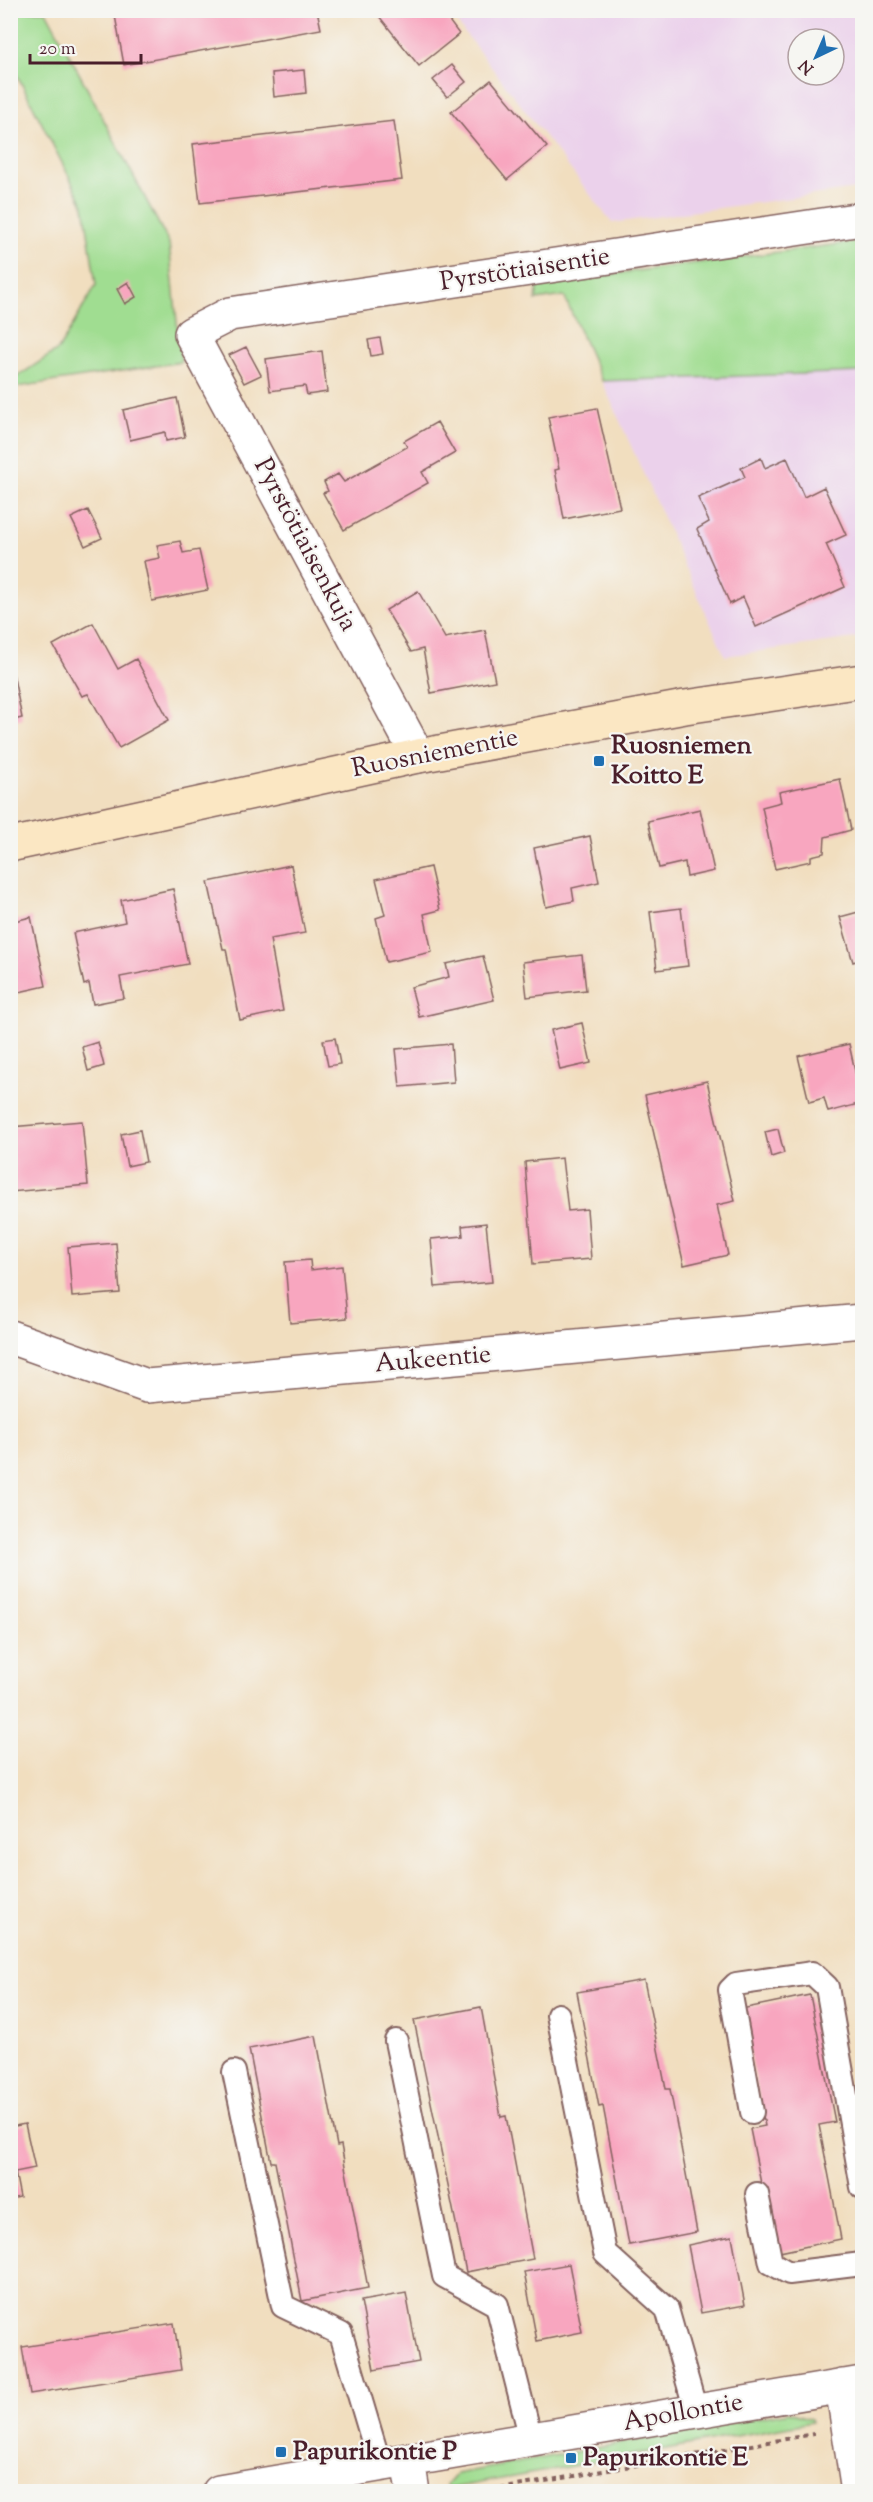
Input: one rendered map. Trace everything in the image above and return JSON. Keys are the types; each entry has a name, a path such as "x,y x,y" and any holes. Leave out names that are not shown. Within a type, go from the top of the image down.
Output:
{"street":[{"name":"Pyrstötiaisentie","path":"191,334 230,314 862,219"},
{"name":"Pyrstötiaisenkuja","path":"191,334 418,756"},
{"name":"Ruosniementie","path":"10,844 418,756 685,707 862,681"},
{"name":"Aukeentie","path":"10,1337 147,1386 862,1321"},
{"name":"Apollontie","path":"219,2492 400,2472 531,2439 852,2384"},
{"path":"852,2384 847,2429 858,2492"}],"lane":[{"path":"752,2112 730,1990 736,1984 812,1973 827,1987 862,2187"},
{"path":"558,2015 605,2253 666,2309 696,2411"},
{"path":"396,2041 444,2276 497,2305 531,2439"},
{"path":"234,2072 283,2306 341,2334 400,2472"},
{"path":"757,2194 771,2263 789,2273 862,2264"}],"path":[{"path":"483,2492 847,2429"}],"shaded area":[{"path":"448,11 862,11 862,188 612,223"},
{"path":"862,372 862,637 725,656 602,381"}],"green space":[{"path":"11,11 46,11 169,243 181,362 11,388 11,381 59,349 96,285 84,206 11,63"},
{"path":"862,241 862,372 602,381 564,296 536,300 538,284"},
{"path":"789,2412 811,2419 812,2422 447,2489 446,2485 456,2474"}],"building":[{"path":"114,10 317,10 321,29 124,65"},
{"path":"374,10 441,10 459,34 419,66"},
{"path":"452,65 466,82 447,97 433,80"},
{"path":"304,70 306,93 274,97 272,73"},
{"path":"491,80 547,147 507,180 451,112"},
{"path":"394,121 402,180 200,203 193,144"},
{"path":"128,282 136,297 125,304 117,289"},
{"path":"380,338 383,354 371,356 368,340"},
{"path":"246,347 261,375 244,383 229,355"},
{"path":"322,351 327,392 307,395 305,386 270,391 266,359"},
{"path":"177,398 185,437 166,441 165,432 130,440 123,410"},
{"path":"597,408 620,508 564,519 555,470 559,469 548,417"},
{"path":"437,422 455,453 422,472 428,483 344,530 323,493 328,491 324,482 338,474 344,482 407,447 404,441"},
{"path":"761,458 765,468 787,458 804,497 824,487 846,535 826,544 845,587 756,627 743,597 730,604 697,529 709,522 698,498 745,477 741,468"},
{"path":"88,510 102,538 85,546 71,518"},
{"path":"180,541 183,553 199,550 208,590 152,601 144,561 160,558 157,545"},
{"path":"418,591 445,638 485,630 495,681 431,693 423,649 411,652 386,610"},
{"path":"93,623 118,669 136,659 169,720 119,748 88,694 82,696 53,645"},
{"path":"13,673 22,718 10,721 10,674"},
{"path":"840,779 851,830 825,837 824,853 811,856 811,861 775,869 762,807 781,802 779,792"},
{"path":"700,809 714,871 687,877 685,862 659,868 648,821"},
{"path":"590,836 599,882 572,888 574,901 546,907 534,848"},
{"path":"291,865 305,933 270,939 283,1011 240,1020 226,949 223,949 208,882"},
{"path":"430,867 440,910 424,914 432,952 386,962 376,918 385,915 376,879"},
{"path":"173,889 188,964 120,977 124,998 93,1004 89,983 84,985 73,933 125,922 121,900"},
{"path":"681,908 688,966 657,970 650,912"},
{"path":"862,911 862,959 853,962 840,917"},
{"path":"31,917 46,986 10,994 10,922"},
{"path":"582,955 586,990 527,997 523,962"},
{"path":"483,956 494,1000 419,1017 411,987 449,977 446,964"},
{"path":"582,1023 591,1063 560,1070 551,1030"},
{"path":"335,1038 340,1064 328,1066 323,1040"},
{"path":"98,1042 104,1066 88,1071 82,1047"},
{"path":"451,1044 454,1082 400,1087 396,1049"},
{"path":"849,1044 862,1103 828,1112 824,1098 809,1102 798,1056"},
{"path":"707,1081 735,1201 717,1205 728,1255 684,1265 645,1095"},
{"path":"82,1121 88,1185 10,1192 10,1127"},
{"path":"778,1129 784,1153 771,1157 765,1132"},
{"path":"140,1130 146,1162 127,1166 121,1134"},
{"path":"562,1158 568,1211 587,1209 591,1259 533,1264 525,1162"},
{"path":"486,1223 492,1282 435,1287 431,1239 463,1236 462,1226"},
{"path":"116,1243 120,1293 72,1297 68,1247"},
{"path":"310,1260 311,1270 342,1266 347,1318 290,1323 285,1262"},
{"path":"644,1980 666,2089 670,2089 697,2232 629,2245 603,2106 599,2107 577,1992"},
{"path":"810,1995 835,2122 819,2125 841,2239 775,2253 750,2129 765,2126 741,2009"},
{"path":"481,2007 501,2117 506,2116 533,2259 466,2272 414,2020"},
{"path":"316,2036 337,2146 341,2145 368,2288 302,2301 275,2162 271,2162 249,2049"},
{"path":"25,2124 35,2168 15,2172 20,2197 10,2199 10,2127"},
{"path":"732,2236 745,2305 701,2313 688,2245"},
{"path":"569,2264 582,2332 537,2341 524,2272"},
{"path":"406,2293 419,2362 374,2370 361,2301"},
{"path":"174,2323 181,2370 30,2394 22,2347"}],"place":[{"name":"Ruosniemen Koitto E","path":"599,761"},
{"name":"Papurikontie P","path":"281,2452"},
{"name":"Papurikontie E","path":"571,2458"}]}
